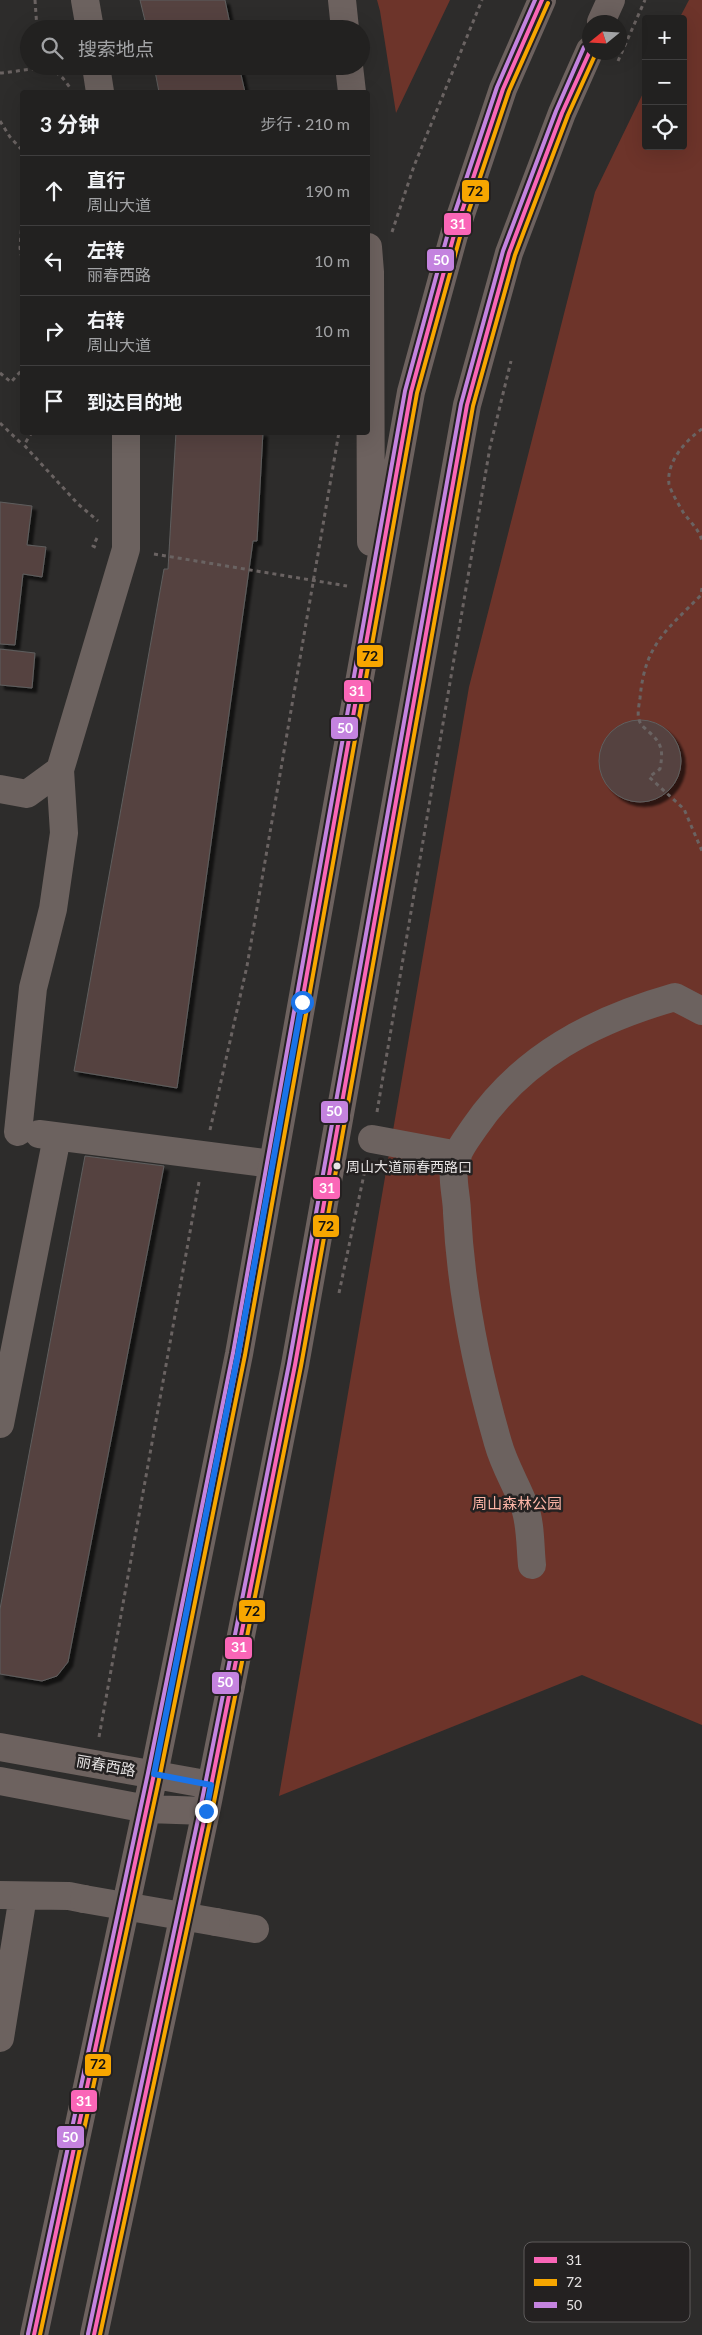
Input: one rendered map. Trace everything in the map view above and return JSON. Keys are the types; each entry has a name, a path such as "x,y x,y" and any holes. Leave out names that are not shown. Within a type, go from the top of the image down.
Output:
{"main road":[{"path":"342,0 344,20"},
{"path":"34,2335 147,1809 238,1354 372,600 411,392 454,235 503,89 542,0"},
{"path":"604,15 611,0"},
{"path":"94,2335 208,1798 295,1365 467,405 509,253 562,113 586,60"},
{"path":"350,75 352,90"},
{"path":"372,600 370,272 379,242"},
{"name":"丽春西路","path":"0,1746 154,1774 208,1798"},
{"path":"0,1782 147,1809 208,1798"}],"lane":[{"path":"85,0 88,20"},
{"path":"97,75 100,90"},
{"path":"126,435 124,555 60,770 64,833 53,909 33,988 9,1131 272,1164"},
{"path":"0,789 27,794 60,770"},
{"path":"532,1565 525,1507 501,1455 482,1387 466,1309 459,1256 454,1167 458,1155 489,1106 524,1071 566,1040 643,1006 675,997 702,1011"},
{"path":"0,1424 57,1137"},
{"path":"372,1139 458,1155"},
{"path":"0,2038 11,1896 69,1896 254,1929"}],"path":[{"path":"35,0 36,20"},
{"path":"379,242 414,166 482,0"},
{"path":"616,64 645,0"},
{"path":"0,73 20,70"},
{"path":"60,75 72,90"},
{"path":"0,121 10,137 20,148"},
{"path":"338,1294 372,1139 490,447 512,355"},
{"path":"0,373 11,382 20,372"},
{"path":"0,424 24,445 78,504 104,526"},
{"path":"702,429 692,436 672,462 669,484 683,512 701,535 702,542"},
{"path":"24,445 30,435"},
{"path":"94,1763 204,1155 246,966 286,728 315,580 315,566 338,435"},
{"path":"100,533 93,546 124,555 315,580 372,600"},
{"path":"702,588 701,595 659,637 647,658 638,714 641,725 662,745 663,753 660,769 649,777 684,809 702,851"}],"green space":[{"path":"377,0 450,0 396,113 380,11"},
{"name":"周山森林公园","path":"689,0 702,0 702,1725 582,1675 279,1796 469,687 595,192 642,95 642,150 687,150 687,15 681,15"}],"building":[{"path":"140,0 225,0 229,20 145,20"},
{"path":"156,75 241,75 245,90 159,90"},
{"path":"176,435 263,435 257,541 253,541 177,1088 74,1071 164,569 168,569"},
{"path":"0,502 32,506 27,545 46,547 42,577 23,574 15,645 0,644"},
{"path":"0,649 35,653 32,688 0,685"},
{"path":"632,720 648,720 663,727 674,738 681,753 678,777 669,790 648,802 632,802 617,795 606,784 599,769 599,753 606,738 617,727"},
{"path":"85,1156 164,1166 68,1662 57,1676 42,1681 0,1674 0,1609"}],"transit line":[{"name":"50","path":"28,2334 148,1773 233,1353 405,391 448,233 497,87 535,0"},
{"name":"31","path":"34,2335 154,1774 239,1354 411,392 454,235 503,89 542,0"},
{"name":"72","path":"40,2335 160,1775 245,1355 417,393 460,237 509,91 548,3"},
{"name":"50","path":"88,2334 200,1810 289,1364 461,404 503,251 556,111 582,52"},
{"name":"31","path":"94,2335 206,1811 295,1365 467,405 509,253 562,113 586,60"},
{"name":"72","path":"100,2335 212,1812 301,1366 473,406 515,255 568,115 593,60"}],"place":[{"name":"周山大道丽春西路口","path":"337,1166"}],"route":[{"path":"206,1811 211,1785 154,1774 238,1354 302,1002"}]}
